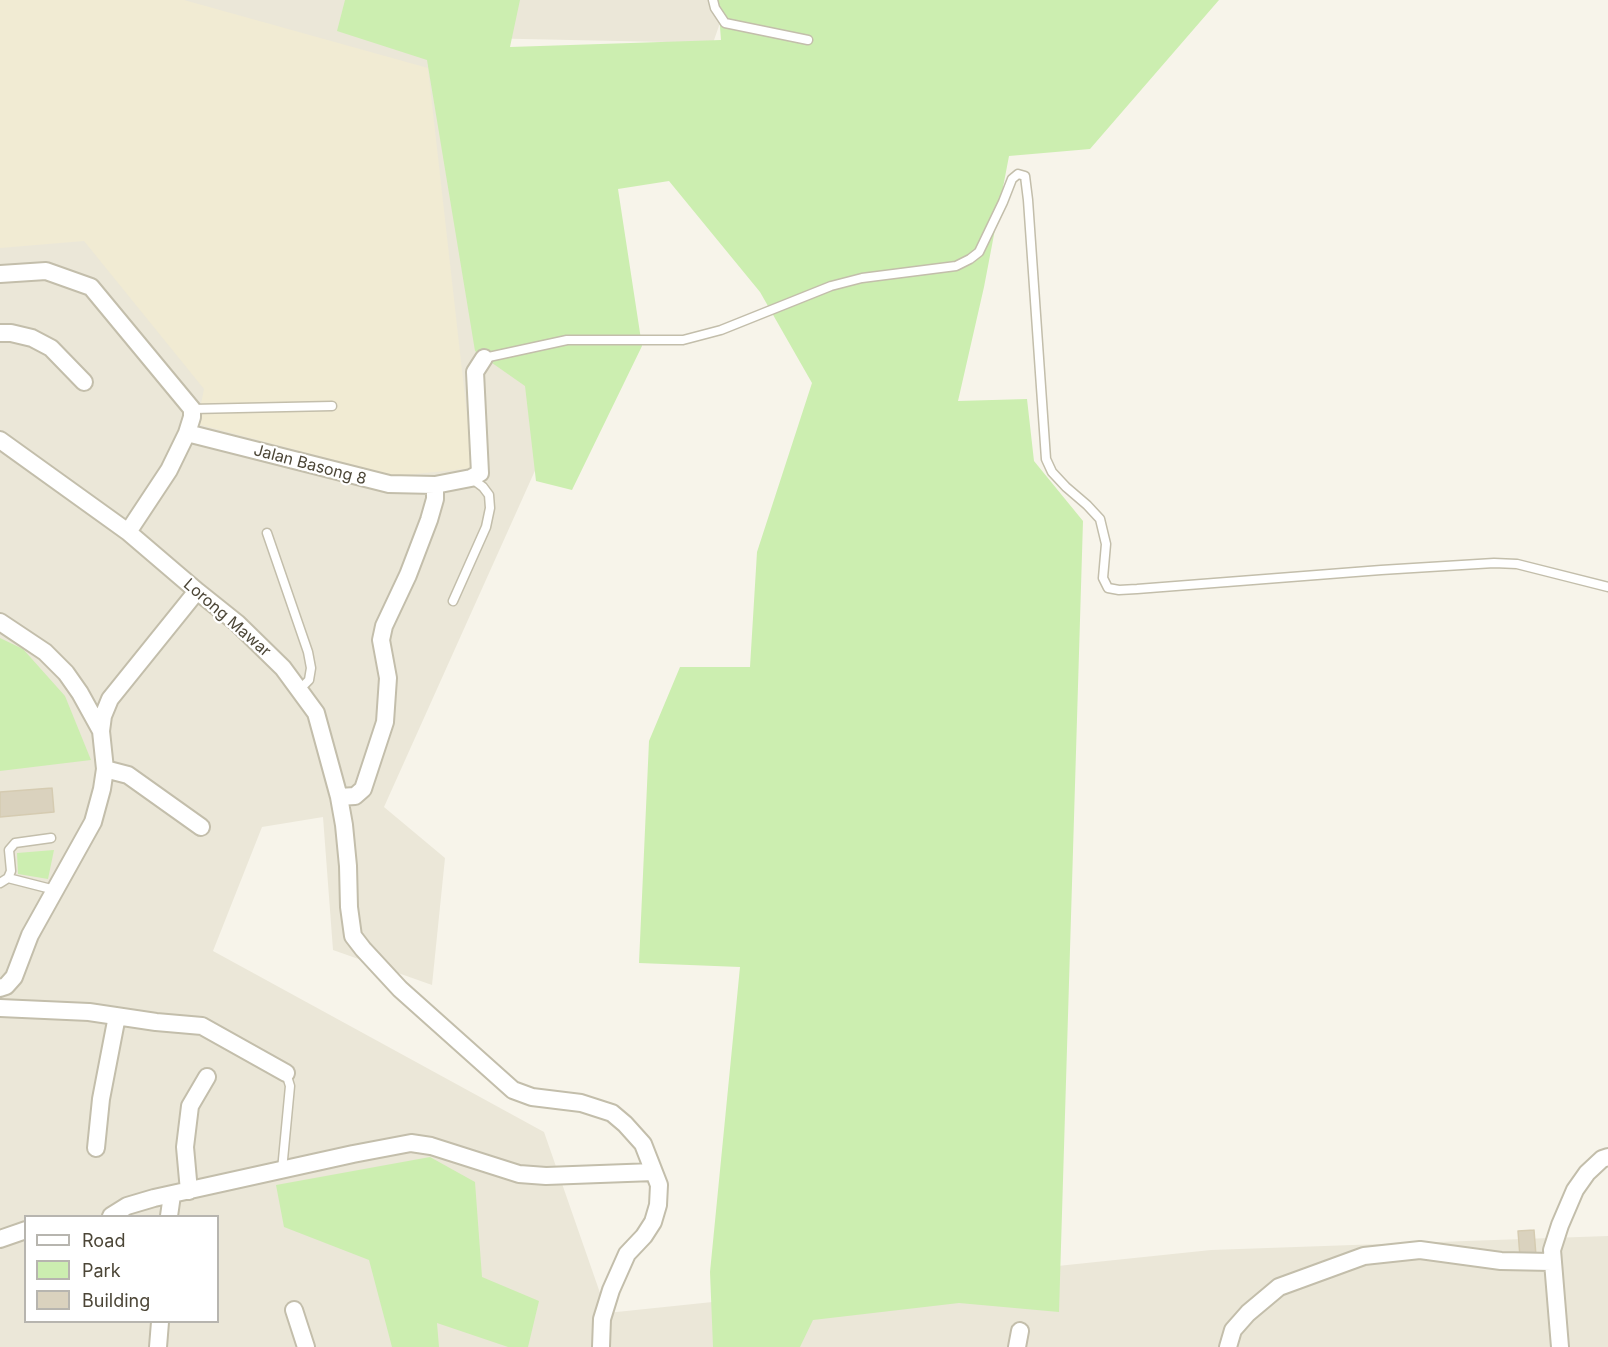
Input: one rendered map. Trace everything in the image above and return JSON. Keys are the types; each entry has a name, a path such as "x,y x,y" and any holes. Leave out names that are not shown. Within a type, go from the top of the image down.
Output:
{"street":[{"path":"0,274 46,271 91,286 192,409 187,433 169,470 128,532"},
{"path":"0,333 32,338 51,348 84,382"},
{"path":"471,478 480,473 475,372 484,358"},
{"name":"Jalan Basong 8","path":"187,433 389,484 435,485 471,478"},
{"name":"Lorong Mawar","path":"0,440 128,532 237,623 283,668 316,713 339,797 354,936 363,950 400,989 513,1090 532,1097 581,1103 612,1113 626,1124 643,1144 659,1185 658,1205 653,1222 644,1236 627,1254 610,1290 602,1319 601,1347"},
{"path":"339,797 355,796 363,789 386,722 388,678 381,640 384,626 408,575 429,520 435,499 435,485"},
{"path":"0,988 6,986 14,978 30,935 93,822 105,769 100,731 110,699 196,591"},
{"path":"0,622 45,652 66,673 80,693 100,731"},
{"path":"105,769 128,775 201,827"},
{"path":"0,1008 89,1012 202,1026 286,1073"},
{"path":"96,1148 101,1099 117,1016"},
{"path":"169,1215 180,1193 190,1106 207,1077"},
{"path":"113,1215 128,1206 180,1193 411,1143 431,1146 519,1174 546,1176 654,1172"},
{"path":"1560,1347 1552,1250 1560,1224 1575,1190 1587,1173 1602,1159 1608,1157"},
{"path":"0,1239 24,1231"},
{"path":"1228,1347 1233,1330 1248,1313 1279,1287 1364,1256 1420,1250 1501,1261 1552,1262"},
{"path":"294,1310 306,1347"},
{"path":"158,1347 160,1323"}],"lane":[{"path":"713,0 715,8 725,23 808,40"},
{"path":"484,358 567,340 683,340 721,330 851,280 956,266 979,252 1012,179 1018,174 1025,176 1028,200 1046,459 1065,487 1100,519 1106,544 1103,578 1108,588 1137,589 1494,563 1517,564 1608,587"},
{"path":"192,409 332,406"},
{"path":"453,601 486,527 490,508 489,495 471,478"},
{"path":"267,533 308,652 311,668 309,680 299,690"},
{"path":"51,838 15,843 9,850 11,871 4,881 56,890"},
{"path":"282,1170 290,1086 286,1073"}],"shaded area":[{"path":"0,0 728,0 713,43 476,38 564,406 384,807 445,858 432,985 333,950 323,817 262,827 213,951 544,1132 607,1313 1211,1250 1608,1236 1608,1347 0,1347"},
{"path":"0,0 184,0 428,68 473,468 396,476 197,424 204,389 84,241 0,248"}],"green space":[{"path":"345,0 520,0 510,47 721,40 718,0 1219,0 1090,149 1009,156 984,287 958,401 1027,399 1034,461 1083,521 1059,1312 959,1303 813,1320 800,1347 713,1347 710,1272 740,967 639,963 649,741 680,667 750,667 757,552 812,383 760,292 669,181 618,189 642,346 572,490 536,481 525,386 475,351 427,60 337,31"},
{"path":"0,638 23,649 65,696 91,760 0,771"},
{"path":"54,850 48,879 18,874 17,853"},
{"path":"430,1157 475,1182 482,1277 539,1301 528,1347 508,1347 437,1323 439,1347 392,1347 369,1260 284,1227 276,1185"}],"building":[{"path":"52,788 54,812 0,817 0,792"},
{"path":"1534,1230 1536,1256 1520,1257 1518,1231"}]}
